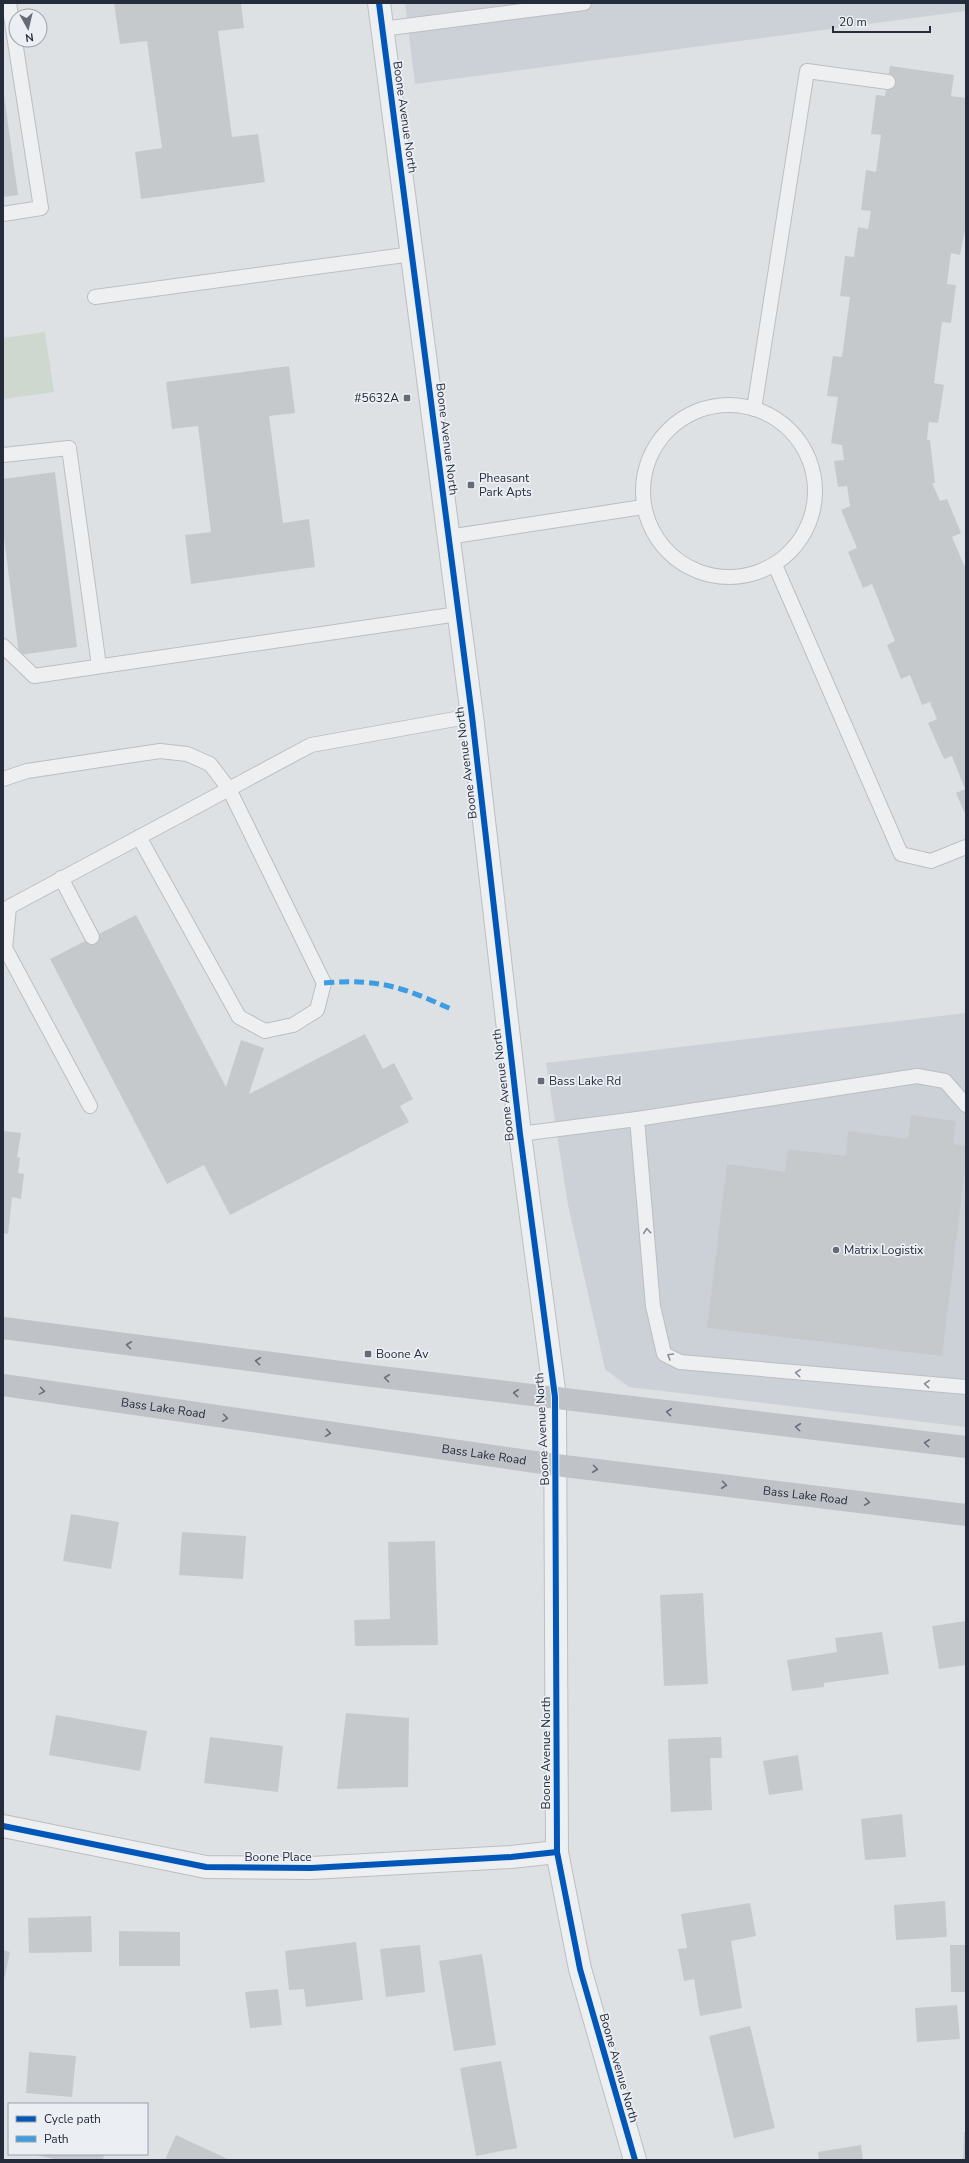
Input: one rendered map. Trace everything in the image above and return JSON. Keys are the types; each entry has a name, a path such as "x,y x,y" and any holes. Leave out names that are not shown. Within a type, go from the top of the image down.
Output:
{"main road":[{"path":"3,1328 356,1374 966,1447"},
{"name":"Bass Lake Road","path":"3,1385 556,1465 966,1514"}],"street":[{"name":"Boone Avenue North","path":"379,3 472,716 520,1134 554,1397 556,1465 557,1852 580,1969 634,2160"},
{"name":"Boone Place","path":"3,1826 206,1867 311,1868 511,1857 557,1852"}],"lane":[{"path":"3,214 41,208 9,3"},
{"path":"382,29 584,3"},
{"path":"754,409 807,71 888,82"},
{"path":"95,297 412,254"},
{"path":"718,404 754,409 772,416 794,434 809,458 816,486 812,514 800,541 775,565 753,574 725,577 697,571 672,556 653,535 643,507 642,479 651,452 667,429 690,413 718,404"},
{"path":"3,455 69,448 99,666"},
{"path":"448,537 643,507"},
{"path":"775,565 901,854 931,861 966,847"},
{"path":"3,646 34,676 458,614"},
{"path":"90,1106 5,948 9,907 311,745 472,716"},
{"path":"3,779 27,771 160,751 187,754 210,764 229,788 324,983 317,1010 293,1026 265,1031 240,1017 139,837"},
{"path":"62,878 92,937"},
{"path":"520,1134 637,1119 917,1076 945,1082 966,1105"},
{"path":"637,1119 653,1306 664,1354 680,1362 966,1387"}],"shaded area":[{"path":"405,3 966,3 966,11 415,84"},
{"path":"45,332 54,392 3,399 3,338"},
{"path":"966,1013 966,1427 629,1387 605,1369 568,1205 546,1063"}],"building":[{"path":"114,3 241,3 244,28 218,31 232,137 258,134 265,182 141,199 135,152 162,148 147,41 120,44"},
{"path":"890,66 954,75 951,96 966,98 966,225 960,255 951,253 947,284 956,285 951,323 942,322 934,383 944,385 938,423 929,422 927,440 930,440 935,483 932,483 940,501 947,499 961,533 952,537 966,570 966,816 956,793 965,789 952,756 944,759 928,723 937,719 930,702 922,705 910,675 901,679 887,645 895,641 872,584 863,588 848,552 857,548 841,510 850,506 847,486 838,487 834,461 844,460 842,445 831,443 838,397 827,396 833,356 842,357 850,297 840,296 845,256 854,257 858,227 868,229 871,211 861,210 866,170 876,172 881,135 871,134 876,95 885,96"},
{"path":"3,88 18,195 3,197"},
{"path":"289,366 295,413 269,416 283,523 309,519 315,567 191,584 185,535 211,532 198,426 172,429 166,382"},
{"path":"55,472 77,647 19,655 3,530 3,479"},
{"path":"136,915 226,1087 241,1040 264,1048 249,1094 365,1034 383,1069 394,1063 413,1099 400,1106 409,1122 230,1215 204,1165 167,1184 50,959"},
{"name":"Matrix Logistix","path":"911,1115 956,1121 953,1144 966,1146 966,1160 942,1356 707,1328 727,1164 785,1172 788,1149 846,1156 848,1131 908,1139"},
{"path":"3,1131 21,1133 17,1157 20,1158 18,1173 24,1174 21,1199 12,1197 8,1234 3,1233"},
{"path":"71,1514 119,1522 111,1569 63,1561"},
{"path":"182,1532 246,1536 243,1579 179,1575"},
{"path":"435,1541 438,1645 355,1646 354,1620 390,1619 388,1542"},
{"path":"703,1593 708,1684 664,1686 660,1595"},
{"path":"966,1621 966,1665 939,1669 932,1626"},
{"path":"882,1632 889,1674 824,1683 824,1687 792,1691 787,1660 837,1652 835,1638"},
{"path":"346,1713 409,1718 408,1787 337,1789"},
{"path":"56,1715 147,1731 140,1771 49,1755"},
{"path":"210,1737 283,1746 278,1792 204,1783"},
{"path":"721,1737 722,1758 710,1758 712,1810 671,1812 668,1739"},
{"path":"798,1755 803,1790 769,1795 763,1761"},
{"path":"902,1814 906,1857 865,1860 861,1819"},
{"path":"945,1901 947,1937 896,1940 894,1905"},
{"path":"750,1903 756,1936 731,1941 742,2008 700,2016 694,1979 684,1981 678,1949 687,1948 681,1914"},
{"path":"91,1916 92,1952 29,1953 28,1918"},
{"path":"119,1931 180,1932 180,1966 119,1966"},
{"path":"356,1942 363,2000 306,2007 304,1989 289,1990 285,1951"},
{"path":"420,1945 425,1992 386,1997 380,1949"},
{"path":"950,1945 966,1945 966,1992 951,1992"},
{"path":"3,1950 10,1952 4,1980 3,1980"},
{"path":"482,1954 496,2045 454,2051 439,1961"},
{"path":"278,1989 282,2025 250,2028 245,1992"},
{"path":"957,2005 960,2039 917,2042 915,2008"},
{"path":"750,2026 775,2128 734,2138 709,2036"},
{"path":"29,2052 76,2056 72,2097 26,2093"},
{"path":"501,2061 517,2148 476,2156 460,2068"},
{"path":"964,2132 966,2132 966,2160 963,2160"},
{"path":"176,2135 230,2160 165,2160"},
{"path":"861,2145 863,2160 819,2160 818,2152"},
{"path":"36,2155 104,2155 103,2160 59,2160"}],"marked path":[{"path":"324,983 361,982 391,986 406,990 453,1010"}],"cycle path":[{"path":"379,3 472,716 520,1134 555,1397 557,1852 580,1969 635,2160"},
{"path":"3,1826 206,1867 311,1868 511,1857 557,1852"}],"place":[{"name":"#5632A","path":"407,398"},
{"name":"Pheasant Park Apts","path":"471,485"},
{"name":"Bass Lake Rd","path":"541,1081"},
{"name":"Matrix Logistix","path":"836,1250"},
{"name":"Boone Av","path":"368,1354"}]}
